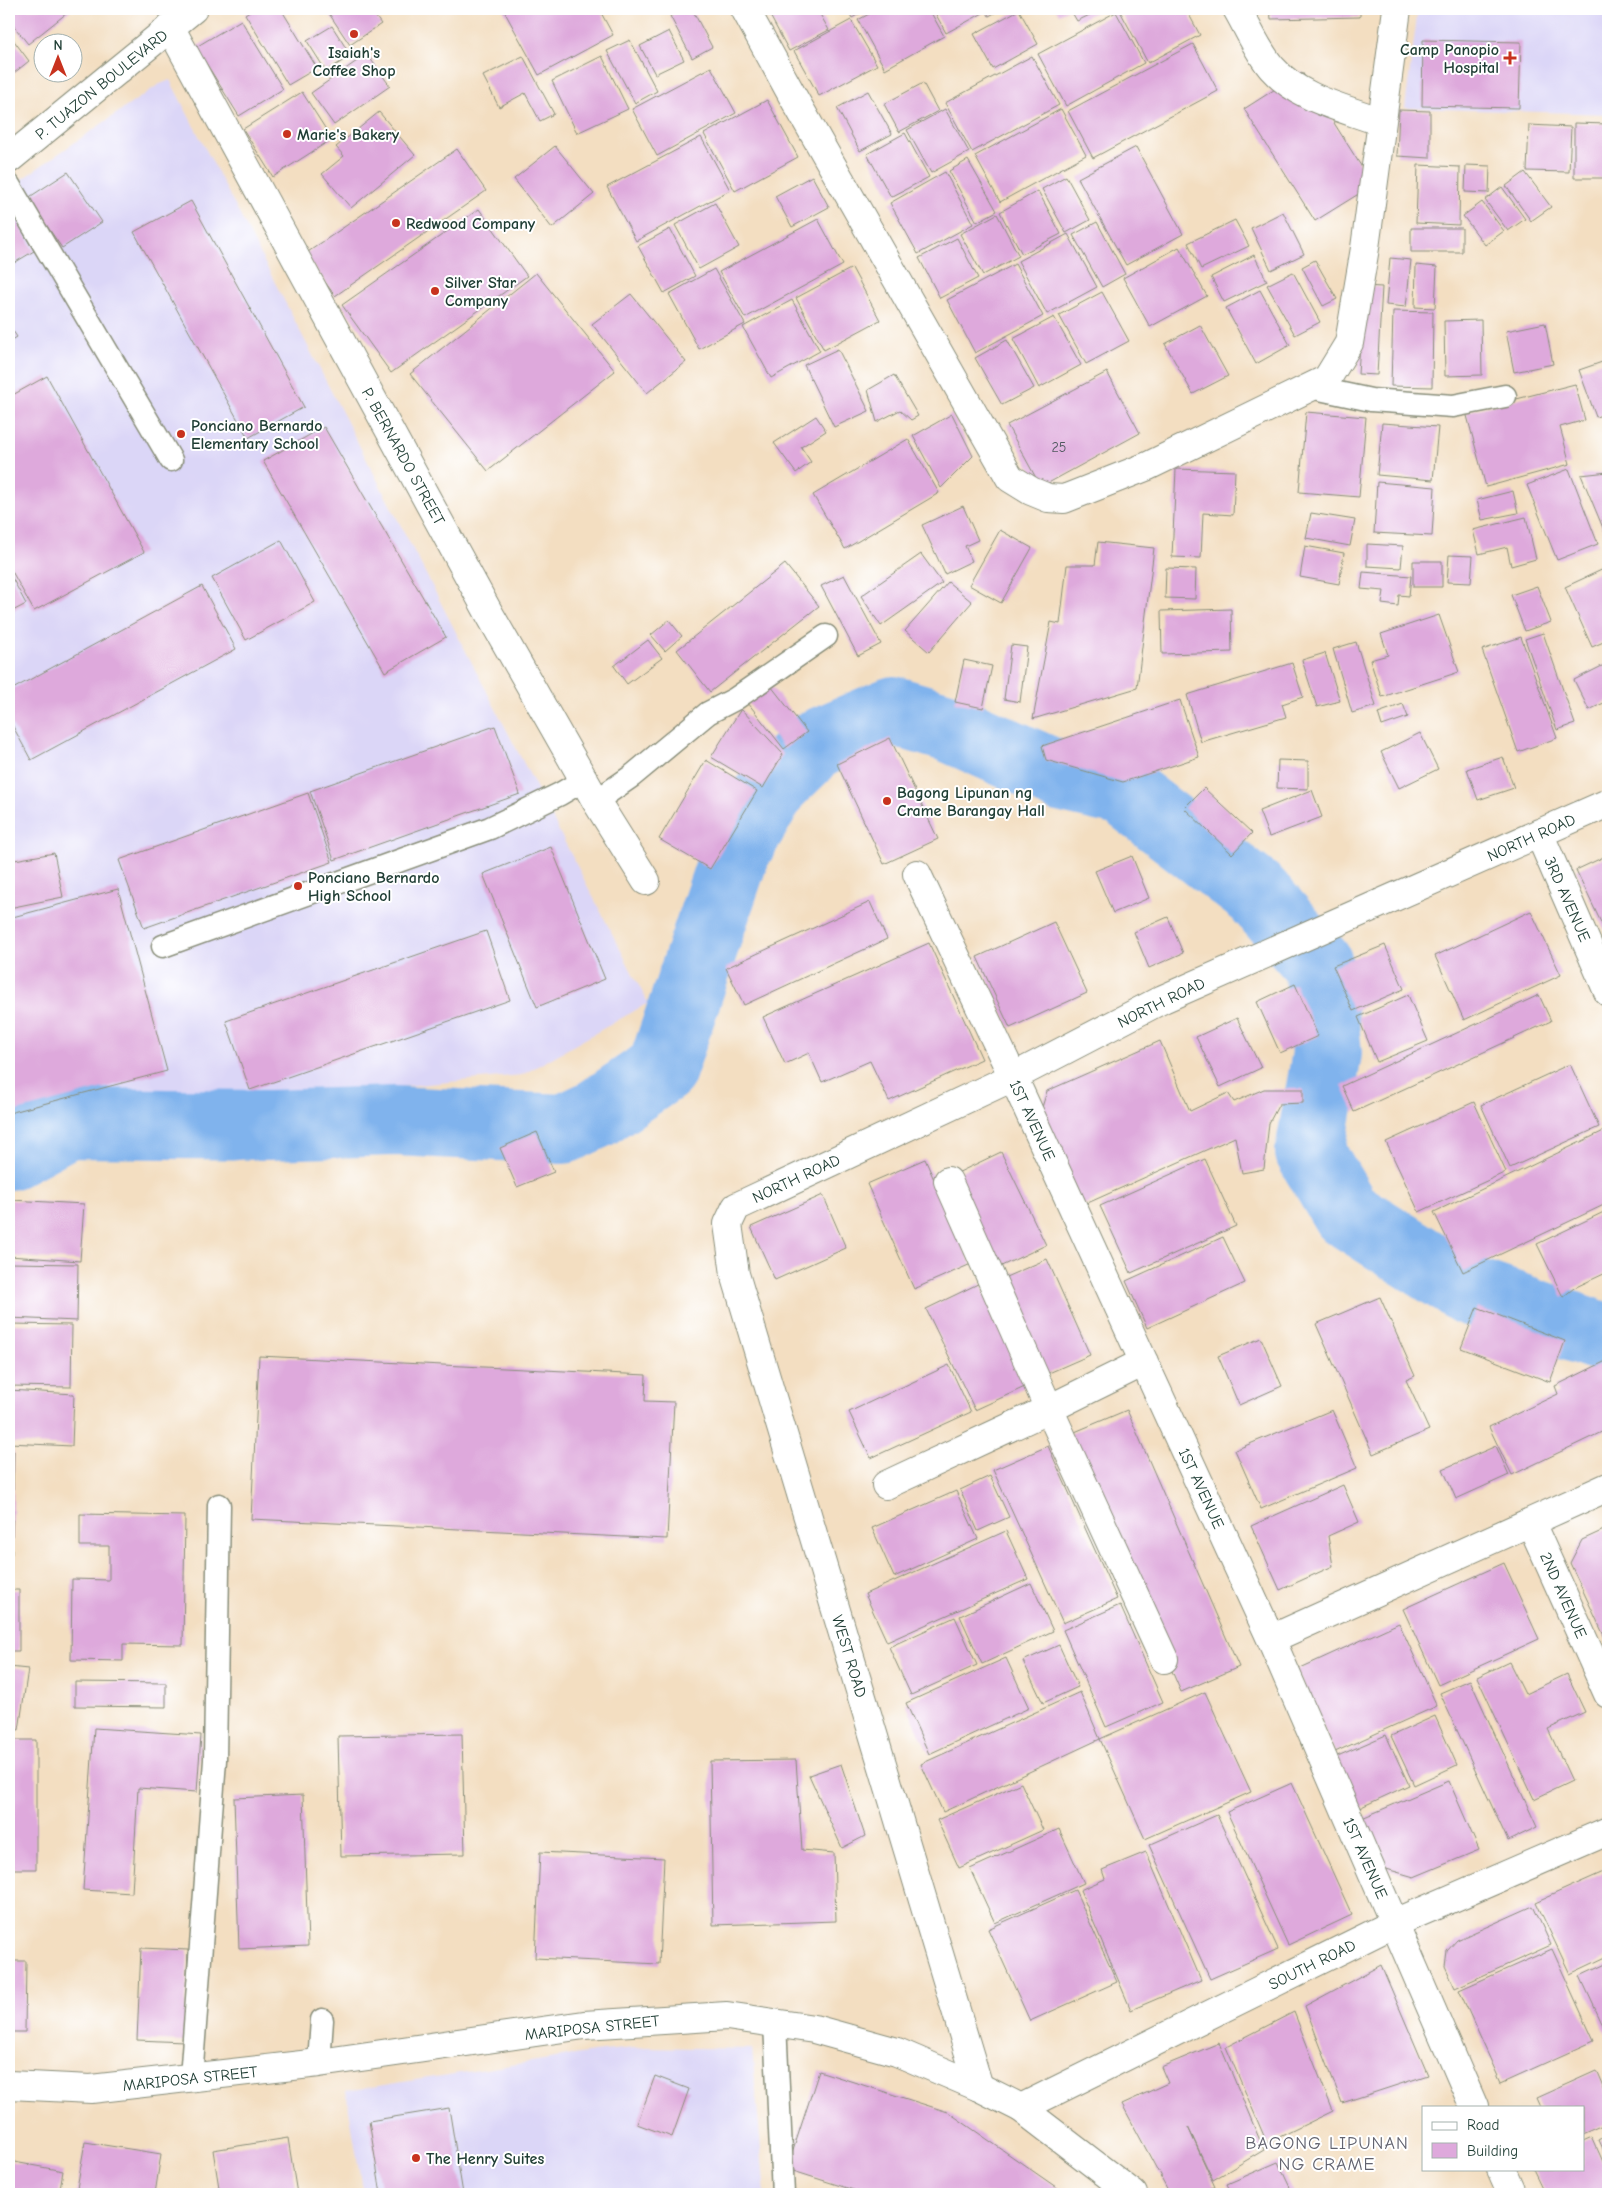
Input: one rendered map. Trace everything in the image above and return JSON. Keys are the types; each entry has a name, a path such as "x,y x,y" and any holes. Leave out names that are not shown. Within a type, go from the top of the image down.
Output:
{"street":[{"name":"P. TUAZON BOULEVARD","path":"9,159 193,9"},
{"path":"745,9 1010,478 1031,491 1048,498 1064,499 1148,466 1327,379 1348,343 1365,248 1397,9"},
{"path":"1237,9 1271,67 1288,83 1303,92 1381,122"},
{"name":"P. BERNARDO STREET","path":"170,27 490,615 590,790 646,881"},
{"name":"NORTH ROAD","path":"728,1224 736,1207 753,1198 1013,1077 1162,999 1608,803"},
{"name":"3RD AVENUE","path":"1539,833 1608,992"},
{"name":"1ST AVENUE","path":"917,874 1013,1077 1271,1639 1474,2106"},
{"path":"948,1180 1049,1409 1164,1659"},
{"name":"WEST ROAD","path":"728,1224 735,1274 979,2087"},
{"path":"886,1485 1049,1409 1144,1362"},
{"path":"1271,1639 1608,1487"},
{"name":"2ND AVENUE","path":"1531,1523 1608,1694"},
{"name":"SOUTH ROAD","path":"1020,2108 1395,1923 1608,1831"},
{"name":"MARIPOSA STREET","path":"9,2085 91,2089 319,2063 584,2025 727,2016 814,2029 897,2052 979,2087 1020,2108 1133,2194"},
{"path":"1501,2170 1512,2194"}],"lane":[{"path":"9,185 171,460"},
{"path":"1310,387 1371,400 1454,406 1505,396"},
{"path":"163,946 490,828 560,794 590,790 632,776 708,713 735,699 826,636"},
{"path":"191,2078 215,1760 219,1505"},
{"path":"319,2063 322,2020"},
{"path":"775,2023 783,2194"}],"shaded area":[{"name":"Camp Panopio Hospital","path":"1418,9 1608,9 1608,114 1405,108"},
{"path":"170,80 648,1003 522,1075 251,1101 102,1109 9,1126 9,188 158,85"},
{"path":"645,2047 752,2049 765,2194 363,2194 346,2091 593,2052"}],"building":[{"path":"9,9 72,9 43,32 32,32 32,41 28,44 9,20"},
{"path":"253,9 281,9 317,68 288,85 245,14"},
{"name":"Isaiah's Coffee Shop","path":"326,9 370,9 381,24 350,45"},
{"path":"503,9 599,9 613,35 539,75"},
{"path":"684,9 692,9 712,47 692,58 670,16"},
{"path":"817,9 829,30 789,51 767,10"},
{"path":"847,9 868,9 852,18"},
{"path":"878,9 929,9 944,36 885,69 858,20"},
{"path":"933,9 983,9 985,12 946,33"},
{"path":"985,9 1002,9 989,16"},
{"path":"1056,9 1069,9 1059,14"},
{"path":"1070,9 1102,9 1077,21"},
{"path":"1124,9 1186,9 1200,35 1148,63 1120,11"},
{"path":"1270,9 1360,9 1360,17 1271,19"},
{"path":"1019,10 1038,44 993,69 974,34"},
{"path":"1116,12 1144,63 1066,106 1038,54"},
{"path":"241,20 283,89 239,116 196,47"},
{"path":"851,20 877,65 819,96 794,51"},
{"path":"332,26 351,56 326,71 307,41"},
{"path":"669,31 684,60 655,74 640,46"},
{"path":"9,34 29,61 9,77"},
{"path":"630,40 657,91 635,103 607,51"},
{"path":"1423,40 1521,42 1519,108 1422,106"},
{"path":"1193,44 1218,91 1093,158 1068,111"},
{"path":"367,54 390,86 334,125 311,93"},
{"path":"523,56 554,114 540,121 525,93 499,107 483,76"},
{"path":"602,56 628,109 577,133 552,81"},
{"path":"1032,56 1059,105 972,152 945,103"},
{"path":"711,67 736,113 657,156 632,109"},
{"path":"1302,72 1373,185 1315,221 1244,109"},
{"path":"923,83 938,111 899,132 884,104"},
{"path":"868,91 892,134 860,151 837,108"},
{"name":"Marie's Bakery","path":"302,92 332,139 273,177 243,129"},
{"path":"767,100 798,157 735,191 704,134"},
{"path":"945,109 969,152 931,173 907,130"},
{"path":"1061,109 1086,155 1000,202 975,156"},
{"path":"1399,110 1430,111 1430,158 1397,156"},
{"path":"379,112 415,155 351,208 322,174 344,156 336,147"},
{"path":"1574,123 1608,124 1608,173 1606,178 1574,178"},
{"path":"1529,125 1571,127 1569,172 1527,171"},
{"path":"905,133 929,177 891,197 867,154"},
{"path":"701,137 730,190 636,241 607,187"},
{"path":"555,146 594,194 552,228 514,179"},
{"path":"1136,147 1183,234 1126,265 1078,178"},
{"name":"Redwood Company","path":"457,149 486,191 335,296 305,254"},
{"path":"968,160 997,211 977,222 949,171"},
{"path":"1418,165 1460,167 1459,225 1416,223"},
{"path":"1466,165 1490,166 1489,193 1465,192"},
{"path":"68,172 102,222 62,248 28,198"},
{"path":"945,172 973,224 918,254 890,203"},
{"path":"1525,172 1551,207 1531,221 1506,186"},
{"path":"812,176 829,207 792,227 775,196"},
{"path":"1066,176 1090,220 1066,233 1042,189"},
{"path":"1502,187 1525,219 1508,231 1485,200"},
{"path":"1038,191 1061,234 1022,254 1000,212"},
{"path":"191,201 304,407 248,438 134,232"},
{"path":"1482,202 1504,231 1485,245 1463,216"},
{"path":"715,203 739,247 699,269 675,225"},
{"path":"9,207 34,251 9,266"},
{"name":"Silver Star Company","path":"479,209 527,276 391,373 342,305"},
{"path":"1283,212 1304,254 1271,270 1251,228"},
{"path":"997,214 1019,256 983,275 960,234"},
{"path":"818,219 843,265 745,318 719,272"},
{"path":"1235,220 1249,246 1201,269 1188,243"},
{"path":"1097,222 1125,274 1102,287 1073,235"},
{"path":"1411,228 1462,228 1462,252 1411,252"},
{"path":"670,229 695,276 664,293 638,246"},
{"path":"1068,234 1097,287 1047,314 1018,261"},
{"path":"957,238 978,278 940,298 919,258"},
{"path":"1179,247 1207,296 1150,327 1123,278"},
{"path":"1254,255 1267,281 1224,302 1211,277"},
{"path":"1390,258 1411,260 1406,307 1386,305"},
{"path":"1315,260 1337,299 1323,306 1302,267"},
{"path":"1015,264 1043,316 975,353 947,300"},
{"path":"1416,265 1437,267 1435,308 1415,307"},
{"path":"852,268 880,320 824,350 796,298"},
{"path":"714,269 745,324 699,349 669,294"},
{"path":"1293,272 1320,322 1295,335 1267,285"},
{"path":"536,273 615,371 488,471 410,374"},
{"path":"1364,286 1382,287 1377,375 1358,374"},
{"path":"1260,290 1290,345 1256,364 1226,308"},
{"path":"1102,292 1129,341 1086,364 1059,315"},
{"path":"631,294 686,362 647,393 592,324"},
{"path":"792,300 820,351 771,378 743,327"},
{"path":"1393,311 1433,312 1432,387 1391,386"},
{"path":"1054,317 1081,365 1039,388 1013,339"},
{"path":"1481,320 1482,375 1445,376 1444,321"},
{"path":"1545,323 1553,364 1514,372 1506,331"},
{"path":"9,325 17,337 9,342"},
{"path":"1200,325 1228,376 1193,394 1165,344"},
{"path":"1007,340 1034,388 1002,405 975,358"},
{"path":"838,349 869,411 834,427 804,365"},
{"path":"1608,360 1608,413 1596,417 1579,370"},
{"path":"1107,372 1140,433 1041,487 1007,425"},
{"path":"894,375 918,416 911,420 900,410 877,422 868,390"},
{"path":"47,376 144,552 34,611 9,566 9,397"},
{"path":"1575,384 1585,420 1560,427 1570,464 1486,487 1466,412"},
{"path":"1306,412 1366,417 1359,497 1299,492"},
{"path":"952,414 973,456 941,488 913,436"},
{"path":"816,416 826,431 801,447 811,462 796,473 774,443"},
{"path":"1382,423 1438,427 1433,480 1377,475"},
{"path":"324,427 446,637 385,672 263,461"},
{"path":"908,439 939,493 845,549 813,495"},
{"path":"1176,469 1235,471 1233,515 1203,513 1201,558 1172,557"},
{"path":"1569,469 1598,544 1557,560 1527,485"},
{"path":"1608,472 1608,540 1581,475"},
{"path":"1377,482 1435,487 1432,536 1374,533"},
{"path":"1513,491 1518,513 1482,520 1477,500"},
{"path":"963,506 978,540 965,546 972,561 945,574 922,525"},
{"path":"1311,513 1355,520 1350,546 1306,538"},
{"path":"1526,517 1536,559 1511,566 1507,547 1479,554 1473,530"},
{"path":"1000,530 1032,548 1001,603 969,585"},
{"path":"281,540 315,602 246,640 212,578"},
{"path":"1098,542 1154,548 1137,688 1033,719 1051,622 1060,624 1067,565 1095,565"},
{"path":"1367,544 1403,546 1401,568 1367,566"},
{"path":"1305,546 1344,553 1339,584 1300,577"},
{"path":"921,554 942,583 881,626 861,596"},
{"path":"1449,555 1473,556 1471,583 1447,582"},
{"path":"1413,561 1442,561 1442,587 1413,587"},
{"path":"785,564 819,606 710,692 677,650"},
{"path":"1608,567 1608,640 1592,647 1565,587"},
{"path":"1166,568 1196,569 1195,599 1165,598"},
{"path":"9,572 26,604 9,613"},
{"path":"1363,572 1411,576 1409,596 1399,595 1398,606 1382,604 1384,591 1361,589"},
{"path":"844,575 881,644 858,656 821,586"},
{"path":"948,582 972,602 929,652 905,631"},
{"path":"202,586 236,649 31,760 9,719 9,691"},
{"path":"1537,586 1551,622 1525,631 1511,595"},
{"path":"1231,609 1232,652 1162,654 1161,611"},
{"path":"1439,615 1459,672 1382,697 1370,660 1388,655 1381,634"},
{"path":"669,620 682,636 665,651 651,635"},
{"path":"1543,633 1575,724 1557,730 1525,639"},
{"path":"1521,637 1557,738 1518,752 1482,650"},
{"path":"648,640 662,658 627,684 614,666"},
{"path":"1356,642 1376,706 1352,713 1333,649"},
{"path":"1011,645 1027,647 1020,702 1004,699"},
{"path":"1325,653 1340,701 1317,707 1302,660"},
{"path":"964,660 992,666 983,708 955,702"},
{"path":"1292,663 1303,697 1282,704 1286,717 1201,742 1187,695"},
{"path":"1604,665 1608,674 1608,701 1589,710 1574,680"},
{"path":"771,686 807,732 784,749 748,703"},
{"path":"1180,700 1199,757 1123,782 1046,760 1042,746"},
{"path":"1403,704 1408,717 1382,726 1378,713"},
{"path":"741,709 783,754 763,788 711,757"},
{"path":"495,726 520,794 334,860 310,791"},
{"path":"1420,733 1438,769 1399,788 1381,752"},
{"name":"Bagong Lipunan ng Crame Barangay Hall","path":"890,738 938,839 884,864 837,764"},
{"path":"1503,757 1514,788 1478,800 1467,769"},
{"path":"706,760 757,791 710,869 659,839"},
{"path":"1278,760 1308,761 1308,789 1277,788"},
{"path":"1204,788 1252,833 1232,854 1184,808"},
{"path":"1312,790 1322,817 1269,837 1259,811"},
{"path":"308,793 332,862 144,928 119,860"},
{"path":"551,847 605,979 537,1007 483,874"},
{"path":"54,853 63,897 9,908 9,861"},
{"path":"1608,855 1608,937 1576,870"},
{"path":"1132,856 1149,898 1113,913 1095,871"},
{"path":"118,889 167,1071 9,1113 9,918"},
{"path":"870,902 887,939 744,1005 726,968"},
{"path":"1531,911 1561,975 1464,1020 1435,956"},
{"path":"1168,917 1183,953 1149,968 1134,932"},
{"path":"1054,922 1087,993 1010,1028 977,957"},
{"path":"486,931 510,1000 250,1090 226,1021"},
{"path":"929,943 982,1059 889,1101 870,1061 822,1082 809,1053 785,1064 763,1017"},
{"path":"1385,945 1404,989 1353,1011 1333,966"},
{"path":"1295,984 1318,1036 1280,1053 1257,1002"},
{"path":"1408,995 1428,1041 1377,1062 1358,1017"},
{"path":"1539,995 1551,1021 1354,1112 1342,1086"},
{"path":"1237,1018 1261,1068 1220,1087 1196,1037"},
{"path":"1160,1041 1190,1111 1228,1093 1234,1102 1264,1089 1303,1089 1303,1103 1279,1104 1269,1123 1264,1169 1242,1173 1235,1137 1081,1206 1040,1114 1047,1091"},
{"path":"1570,1064 1599,1127 1510,1168 1481,1105"},
{"path":"1474,1102 1506,1172 1419,1212 1386,1142"},
{"path":"1608,1129 1608,1203 1463,1272 1434,1212"},
{"path":"537,1132 554,1172 517,1187 500,1148"},
{"path":"1001,1152 1046,1245 995,1269 951,1176"},
{"path":"925,1159 971,1264 914,1289 867,1184"},
{"path":"1205,1159 1236,1226 1131,1273 1100,1206"},
{"path":"823,1195 846,1248 775,1280 751,1227"},
{"path":"11,1200 84,1204 80,1261 9,1256"},
{"path":"1608,1210 1608,1272 1574,1288 1563,1297 1537,1244"},
{"path":"1223,1237 1245,1283 1147,1328 1126,1281"},
{"path":"1047,1259 1090,1355 1042,1376 999,1280"},
{"path":"9,1263 78,1264 77,1321 9,1318"},
{"path":"980,1283 1029,1385 975,1410 926,1309"},
{"path":"1380,1297 1415,1376 1406,1380 1429,1430 1373,1454 1316,1324"},
{"path":"1477,1307 1565,1341 1550,1382 1461,1348"},
{"path":"9,1324 72,1325 71,1387 9,1386"},
{"path":"1261,1338 1282,1386 1239,1405 1218,1356"},
{"path":"259,1356 646,1375 645,1401 674,1402 667,1539 251,1519"},
{"path":"1608,1360 1608,1429 1512,1475 1489,1427 1558,1394 1555,1386"},
{"path":"949,1365 971,1412 871,1458 849,1412"},
{"path":"9,1390 74,1394 72,1446 9,1443"},
{"path":"1127,1410 1239,1667 1181,1692 1070,1434"},
{"path":"1332,1410 1357,1468 1261,1509 1235,1450"},
{"path":"1048,1446 1117,1599 1063,1623 993,1470"},
{"path":"1496,1446 1509,1475 1456,1499 1443,1469"},
{"path":"9,1451 14,1451 12,1554 9,1554"},
{"path":"990,1476 1009,1517 978,1531 960,1490"},
{"path":"1343,1485 1359,1522 1328,1536 1333,1566 1280,1590 1251,1526"},
{"path":"956,1491 978,1539 894,1577 872,1528"},
{"path":"80,1514 185,1516 183,1645 123,1644 123,1661 71,1660 72,1579 109,1580 109,1546 80,1546"},
{"path":"1608,1528 1608,1639 1606,1640 1570,1563 1582,1540"},
{"path":"1006,1531 1028,1579 887,1642 865,1594"},
{"path":"1504,1563 1539,1639 1438,1685 1403,1609"},
{"path":"1031,1583 1053,1631 982,1664 960,1616"},
{"path":"9,1590 19,1590 19,1651 9,1651"},
{"path":"1120,1605 1163,1702 1106,1727 1063,1630"},
{"path":"955,1617 977,1665 911,1695 889,1647"},
{"path":"1399,1623 1437,1706 1335,1752 1296,1670"},
{"path":"1059,1645 1078,1687 1043,1703 1023,1661"},
{"path":"1006,1658 1029,1708 929,1754 906,1703"},
{"path":"1509,1662 1525,1694 1567,1674 1585,1712 1548,1729 1572,1781 1534,1799 1477,1677"},
{"path":"9,1667 28,1669 19,1730 9,1728"},
{"path":"1470,1680 1537,1827 1508,1841 1440,1693"},
{"path":"75,1682 166,1683 166,1707 75,1706"},
{"path":"1080,1692 1100,1739 943,1812 921,1764"},
{"path":"1205,1692 1251,1792 1145,1839 1100,1739"},
{"path":"1435,1716 1457,1765 1414,1785 1391,1736"},
{"path":"94,1728 201,1735 197,1792 138,1788 132,1893 83,1890"},
{"path":"462,1734 465,1854 341,1856 338,1736"},
{"path":"1386,1735 1409,1785 1357,1809 1333,1758"},
{"path":"9,1740 36,1740 36,1869 9,1869"},
{"path":"796,1760 802,1850 834,1853 836,1921 713,1925 710,1761"},
{"path":"841,1764 865,1836 842,1848 809,1775"},
{"path":"1449,1781 1479,1850 1414,1877 1383,1868 1362,1818"},
{"path":"1021,1783 1043,1830 959,1868 937,1820"},
{"path":"1292,1783 1352,1915 1288,1945 1227,1812"},
{"path":"303,1795 308,1946 239,1949 234,1798"},
{"path":"1217,1815 1278,1949 1210,1979 1149,1845"},
{"path":"1059,1829 1084,1883 995,1923 970,1869"},
{"path":"540,1852 664,1858 659,1964 535,1958"},
{"path":"1146,1852 1201,1980 1131,2010 1080,1890 1105,1879 1102,1870"},
{"path":"1608,1870 1608,1956 1570,1974 1536,1902"},
{"path":"1075,1890 1117,1982 1030,2021 988,1929"},
{"path":"1533,1906 1551,1945 1455,1988 1445,1966 1447,1951 1457,1940"},
{"path":"141,1948 188,1950 184,2042 137,2040"},
{"path":"1552,1949 1594,2041 1501,2083 1459,1990"},
{"path":"9,1961 26,1961 25,2032 9,2032"},
{"path":"1608,1963 1608,2031 1606,2032 1580,1976"},
{"path":"1381,1965 1428,2075 1342,2103 1305,2006"},
{"path":"1294,2012 1333,2111 1267,2143 1226,2047"},
{"path":"1219,2043 1264,2150 1213,2180 1188,2127 1215,2187 1187,2194 1170,2194 1122,2104 1168,2083 1161,2067"},
{"path":"819,2071 948,2112 1066,2194 866,2194 787,2169"},
{"path":"1596,2071 1608,2099 1608,2123 1584,2134 1584,2106 1540,2106 1536,2098"},
{"path":"655,2076 689,2089 672,2137 637,2124"},
{"name":"The Henry Suites","path":"449,2108 463,2194 381,2194 369,2121"},
{"path":"1608,2135 1608,2160 1599,2140"},
{"path":"1592,2137 1608,2173 1608,2194 1545,2194 1533,2170 1584,2170 1584,2141"},
{"path":"288,2138 297,2194 220,2194 213,2150"},
{"path":"85,2142 161,2154 155,2194 76,2194"},
{"path":"9,2161 63,2171 59,2194 9,2194"},
{"path":"1278,2162 1293,2194 1232,2194 1227,2184"}],"waterway":[{"path":"9,1155 68,1123 270,1125 395,1121 564,1129 596,1114 662,1069 735,853 774,785 816,744 894,711 951,728 1063,778 1124,792 1257,894 1318,964 1327,1053 1310,1152 1346,1213 1469,1291 1608,1339"}],"place":[{"name":"Isaiah's Coffee Shop","path":"354,34"},
{"name":"Camp Panopio Hospital","path":"1510,58"},
{"name":"Marie's Bakery","path":"287,134"},
{"name":"Redwood Company","path":"396,223"},
{"name":"Silver Star Company","path":"435,291"},
{"name":"Ponciano Bernardo Elementary School","path":"181,434"},
{"name":"Bagong Lipunan ng Crame Barangay Hall","path":"887,801"},
{"name":"Ponciano Bernardo High School","path":"298,886"},
{"name":"The Henry Suites","path":"416,2158"}],"district":[{"name":"BAGONG LIPUNAN NG CRAME","path":"1327,2153"}]}
